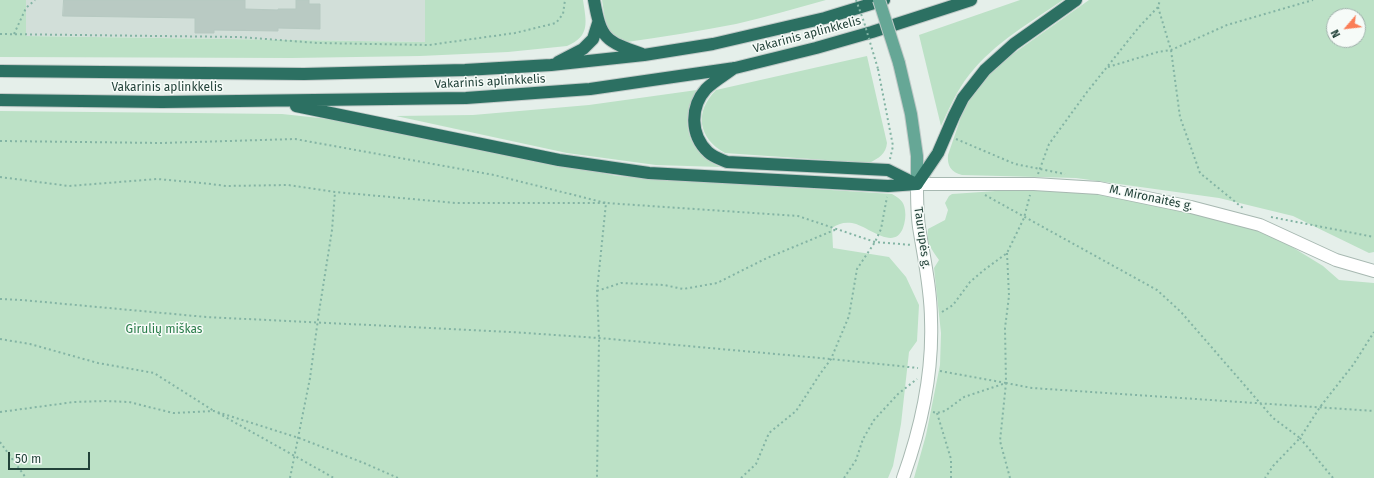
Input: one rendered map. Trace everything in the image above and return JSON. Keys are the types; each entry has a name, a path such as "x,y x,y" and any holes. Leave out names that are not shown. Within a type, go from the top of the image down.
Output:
{"highway":[{"path":"594,0 598,23 604,34 611,41 644,55"},
{"name":"Vakarinis aplinkkelis","path":"0,71 304,74 552,66 644,55 720,42 825,18 884,0"},
{"name":"Vakarinis aplinkkelis","path":"0,100 273,102 482,97 590,89 735,68 816,48 872,32 971,0"},
{"path":"917,184 938,154 963,98 985,70 1014,44 1076,0"},
{"path":"552,66 583,49 593,39 598,23"},
{"path":"735,68 707,89 697,104 694,122 698,140 708,153 727,162 888,170 917,184"},
{"path":"273,102 560,160 648,173 888,186 917,184"}],"main road":[{"name":"Taurupės g.","path":"879,0 899,63 910,114 917,156 917,184"}],"street":[{"name":"M. Mironaitės g.","path":"917,184 1034,184 1099,188 1228,216 1260,225 1336,260 1374,271"},
{"name":"Taurupės g.","path":"903,478 915,440 929,370 932,319 919,226 917,184"}],"path":[{"path":"14,34 26,8 35,0"},
{"path":"0,34 239,37 318,43 429,45 515,33 556,23 562,14 565,0"},
{"path":"856,0 878,69 893,146 888,170"},
{"path":"946,135 1015,164 1040,169 1049,144 1087,92 1139,27 1158,7 1160,0"},
{"path":"1107,67 1158,52 1171,50 1228,25 1313,0"},
{"path":"1158,7 1171,50 1180,117 1200,173 1244,209"},
{"path":"0,141 160,143 295,139 494,175 606,203"},
{"path":"0,177 69,186 157,179 226,186 288,185 335,192 456,203 606,203 798,216 875,242 923,246"},
{"path":"932,319 953,305 970,282 1007,253 1024,218 1034,184"},
{"path":"741,478 756,464 769,433 796,412 831,359 848,316 857,269 875,242 882,224 888,186"},
{"path":"290,478 310,378 317,322 332,230 335,192"},
{"path":"985,195 1024,218 1158,290 1181,312 1258,403 1273,418 1300,438 1333,478"},
{"path":"597,478 599,338 597,291 606,203"},
{"path":"597,291 621,283 664,285 683,288 717,283 767,258 837,229"},
{"path":"1007,253 1009,296 1005,328 1006,383 1000,441 1010,478"},
{"path":"0,299 206,318 317,322 599,338 831,359 929,370 1032,388 1320,407 1374,412"},
{"path":"1265,478 1273,466 1300,438 1320,407 1353,365 1374,332"},
{"path":"0,339 30,344 98,363 154,373 214,411 334,478"},
{"path":"844,478 856,460 863,439 874,420 898,394 929,370"},
{"path":"922,408 937,413 945,411 964,397 1006,383"},
{"path":"0,412 74,402 106,401 129,402 173,413 214,411 299,438 398,478"},
{"path":"937,413 951,459 951,478"},
{"path":"0,442 26,478"}],"shaded area":[{"path":"26,0 425,0 425,42 26,36"}],"green space":[{"path":"0,0 26,0 26,36 425,42 425,0 583,0 586,21 580,38 567,46 508,52 420,56 292,58 0,57"},
{"path":"602,0 826,0 736,24 627,42 614,36 607,26"},
{"path":"1020,0 1063,0 1001,43 979,63 961,87 941,126 919,35"},
{"path":"1089,0 1374,0 1374,252 1369,253 1293,216 1219,198 1076,178 962,175 955,172 950,168 948,155 961,117 973,93 987,76 1003,61"},
{"path":"867,56 887,143 885,150 881,155 869,163 725,153 709,140 704,132 702,116 704,107 716,90"},
{"path":"697,90 691,102 688,113 687,124 689,134 700,153 709,161 720,167 656,165 567,153 396,116 473,115 589,105"},
{"name":"Girulių miškas","path":"0,111 282,114 329,119 379,127 617,176 892,194 904,204 904,224 899,235 893,238 887,237 852,223 836,225 832,228 833,248 889,257 906,277 919,305 917,341 909,352 901,424 893,466 888,478 0,478"},
{"path":"1040,188 1082,191 1115,196 1228,222 1265,233 1284,242 1323,266 1339,280 1374,283 1374,478 914,478 926,435 940,365 941,333 934,268 939,260 930,245 928,229 945,220 948,210 945,203 952,194"}],"building":[{"path":"64,0 245,0 245,9 278,10 296,9 296,0 309,0 309,4 320,4 320,29 278,28 278,31 214,30 214,33 195,33 195,18 63,16"}]}
